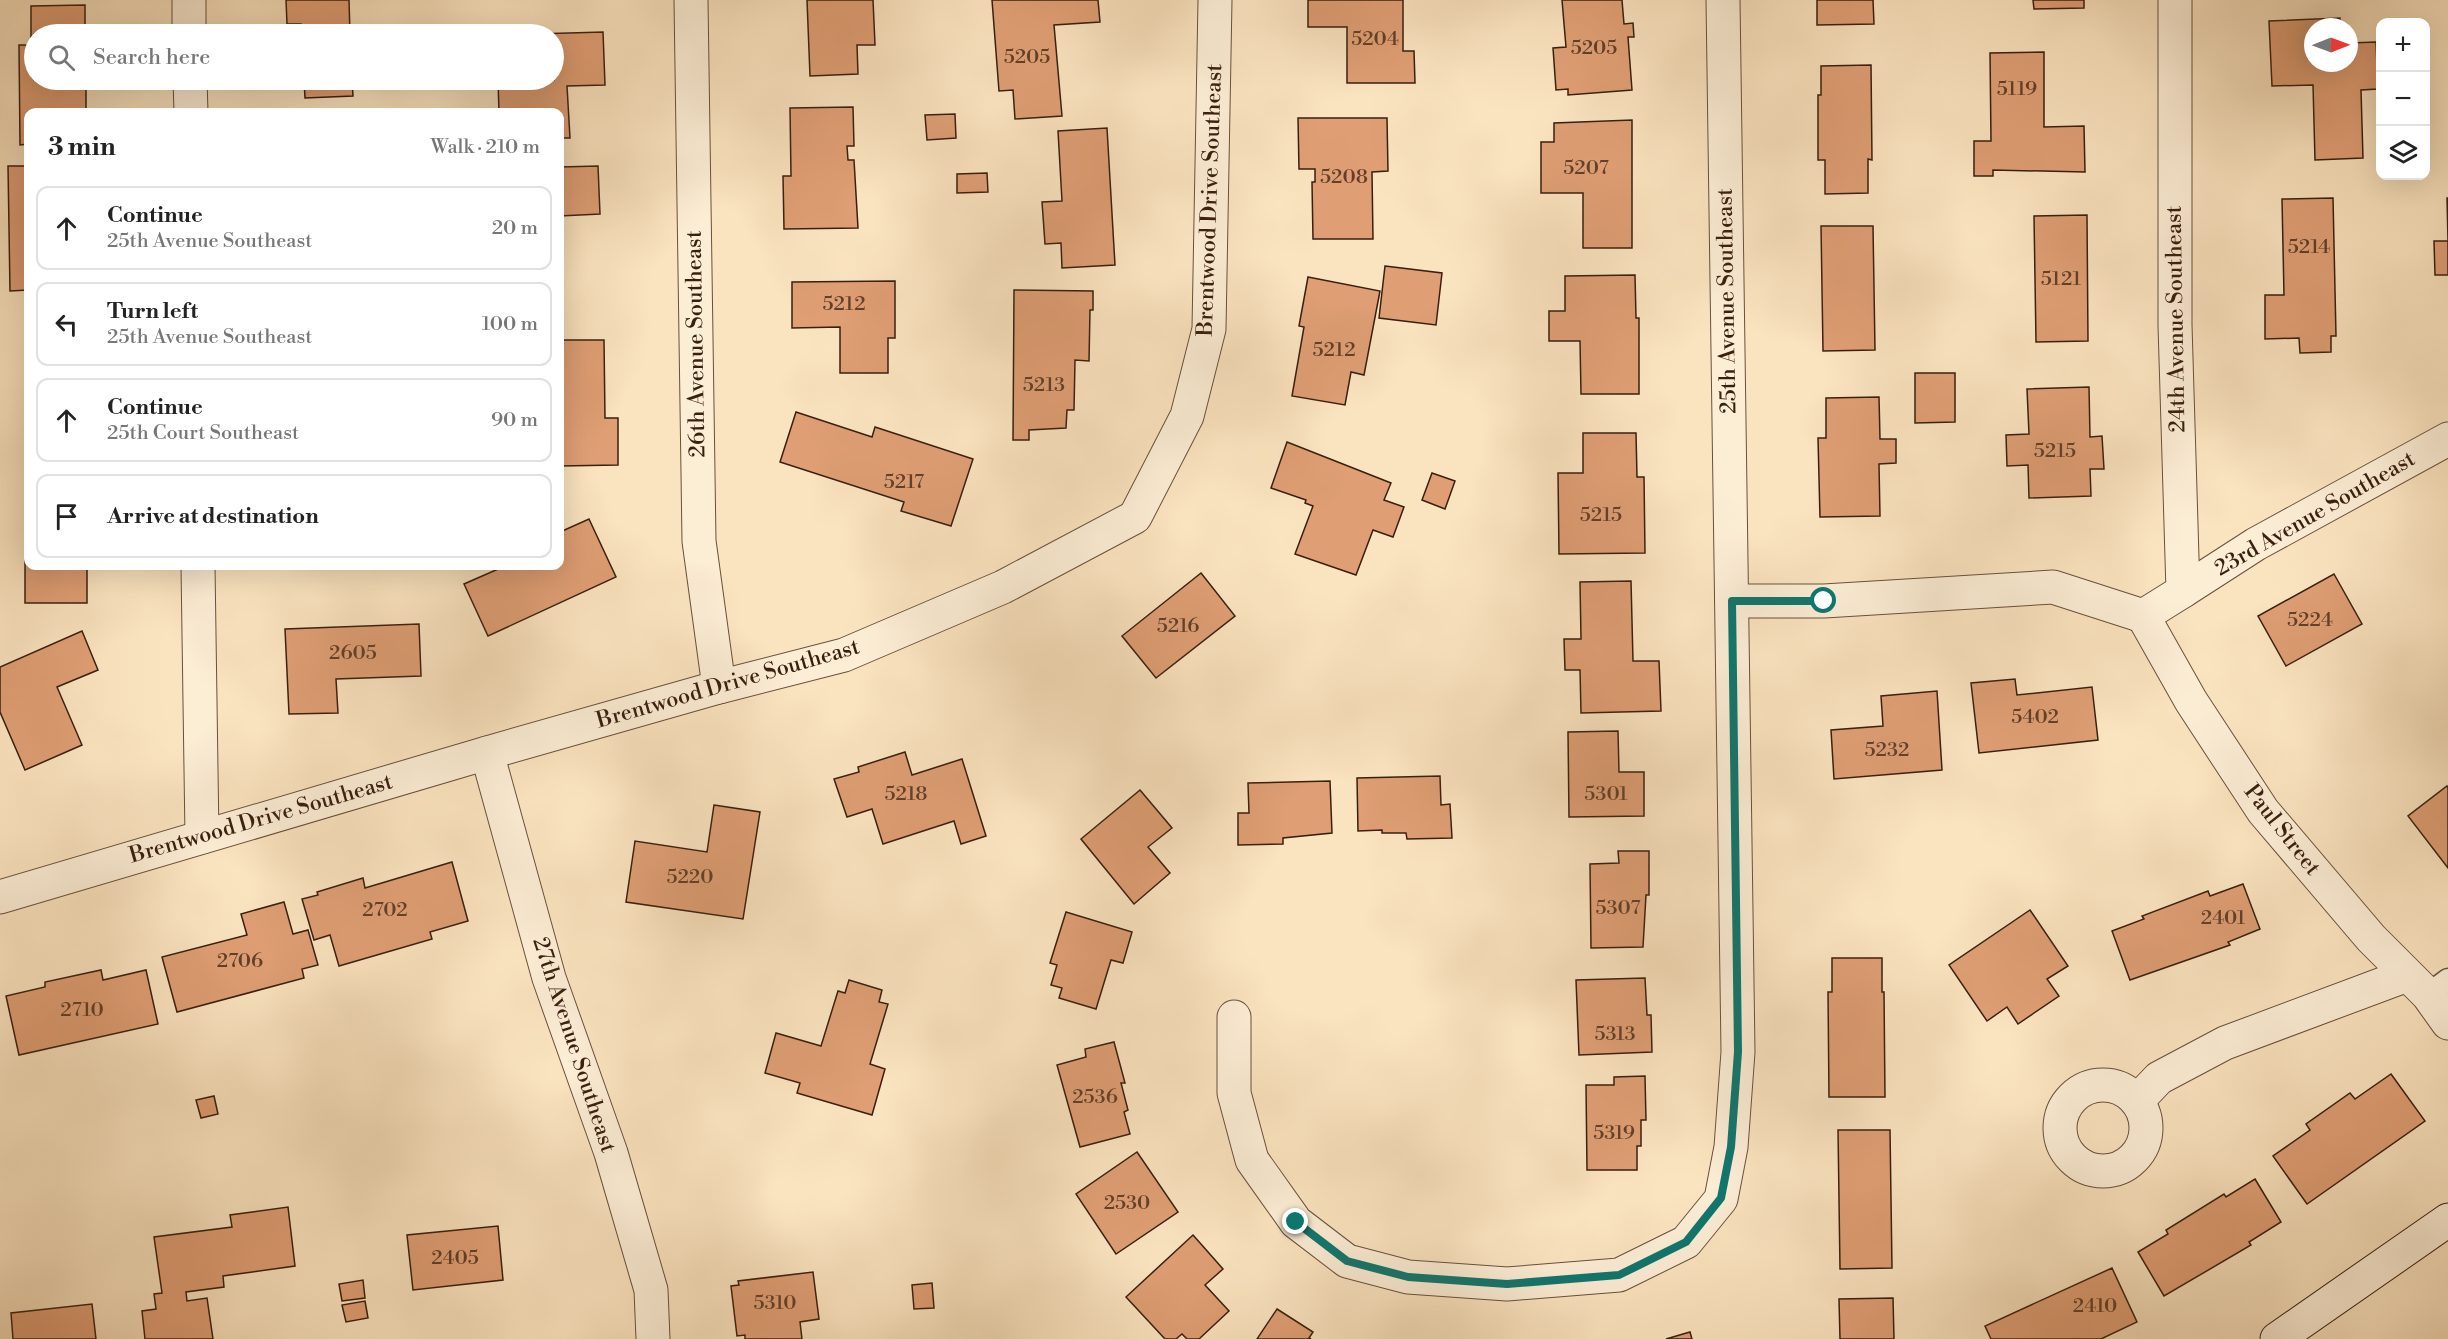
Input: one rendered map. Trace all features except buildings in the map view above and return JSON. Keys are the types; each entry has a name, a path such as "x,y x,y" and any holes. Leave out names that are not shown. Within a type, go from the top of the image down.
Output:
{"street":[{"path":"189,0 189,24"},
{"name":"26th Avenue Southeast","path":"691,0 699,541 719,687"},
{"name":"Brentwood Drive Southeast","path":"0,897 487,753 719,687 844,655 1003,587 1135,517 1187,416 1209,328 1215,0"},
{"name":"25th Avenue Southeast","path":"1234,1017 1234,1093 1252,1160 1296,1222 1347,1261 1408,1277 1507,1284 1619,1275 1686,1242 1721,1198 1731,1147 1738,1052 1723,0"},
{"name":"24th Avenue Southeast","path":"2175,0 2175,325 2183,591"},
{"path":"190,90 191,108"},
{"name":"23rd Avenue Southeast","path":"2183,591 2256,544 2448,439"},
{"path":"198,570 202,837"},
{"path":"1732,601 1824,601 2053,587 2143,616 2183,591"},
{"name":"Paul Street","path":"2143,616 2191,701 2264,811 2371,938 2428,983 2448,1023"},
{"name":"27th Avenue Southeast","path":"487,753 549,978 610,1153 651,1290 653,1339"},
{"path":"2137,1101 2159,1078 2225,1043 2428,983"},
{"path":"2277,1339 2448,1220"}],"route":[{"path":"1296,1222 1347,1261 1408,1277 1507,1284 1619,1275 1686,1242 1721,1198 1731,1147 1738,1052 1732,601 1824,601"}]}
